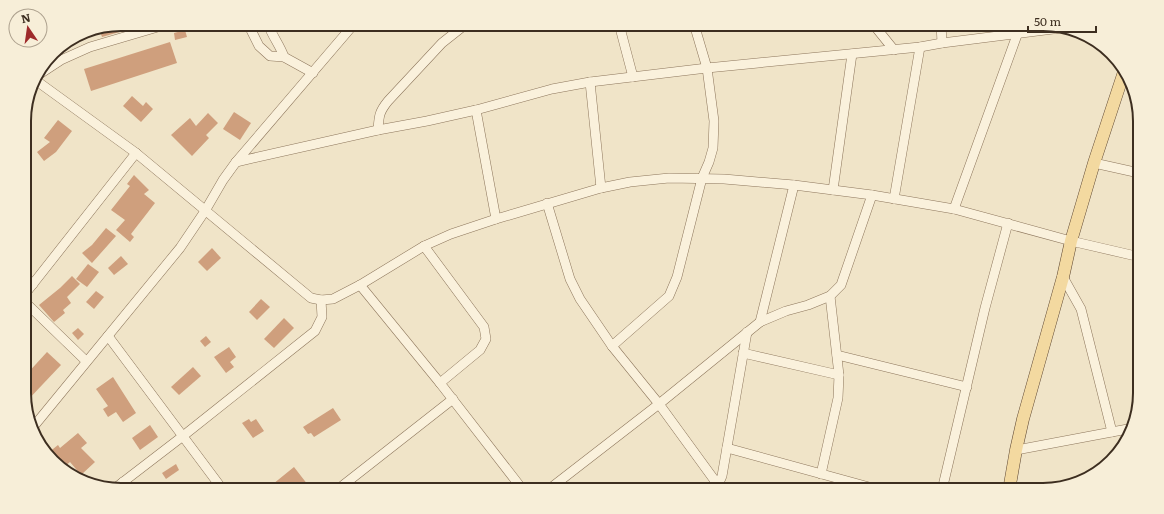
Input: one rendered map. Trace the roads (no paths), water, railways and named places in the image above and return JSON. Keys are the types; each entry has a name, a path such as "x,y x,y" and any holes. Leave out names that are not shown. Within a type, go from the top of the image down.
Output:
{"main road":[{"path":"1010,483 1016,450 1072,241 1094,163 1122,78"}],"street":[{"path":"48,69 61,60 90,47 144,31"},
{"path":"252,31 259,46 270,56 284,57 313,73"},
{"path":"270,31 284,57"},
{"path":"36,423 86,361 176,254 236,162 348,31"},
{"path":"378,130 381,110 388,101 442,43 457,31"},
{"path":"622,31 633,77"},
{"path":"612,346 669,296 677,277 702,178 713,148 714,121 707,68 696,31"},
{"path":"879,31 894,50"},
{"path":"941,31 942,43"},
{"path":"954,209 1019,31"},
{"path":"236,162 378,130 476,110 552,89 590,82 707,68 894,50 1040,31"},
{"path":"894,199 920,47"},
{"path":"833,190 852,54"},
{"path":"40,82 136,153 311,298 321,300 333,299 360,285 424,246 451,234 547,203 601,188 630,182 669,178 702,178 794,185 872,195 954,209 1072,241 1133,255"},
{"path":"590,82 601,188"},
{"path":"476,110 496,219"},
{"path":"31,286 136,153"},
{"path":"1094,163 1133,172"},
{"path":"760,322 794,185"},
{"path":"557,483 760,322 786,311 808,305 830,296 840,285 872,195"},
{"path":"547,203 570,279 580,300 612,346 658,404 712,483"},
{"path":"944,483 1008,223"},
{"path":"424,246 484,327 486,339 480,350 440,383"},
{"path":"1063,277 1081,309 1112,432"},
{"path":"360,285 453,399 518,483"},
{"path":"821,474 838,398 838,355 830,296"},
{"path":"123,482 314,331 322,317 321,300"},
{"path":"31,308 86,361"},
{"path":"718,483 722,476 747,332"},
{"path":"108,336 218,483"},
{"path":"744,353 839,375"},
{"path":"838,355 967,387"},
{"path":"346,483 453,399"},
{"path":"1016,450 1125,430"},
{"path":"727,448 821,474 844,483"}]}
